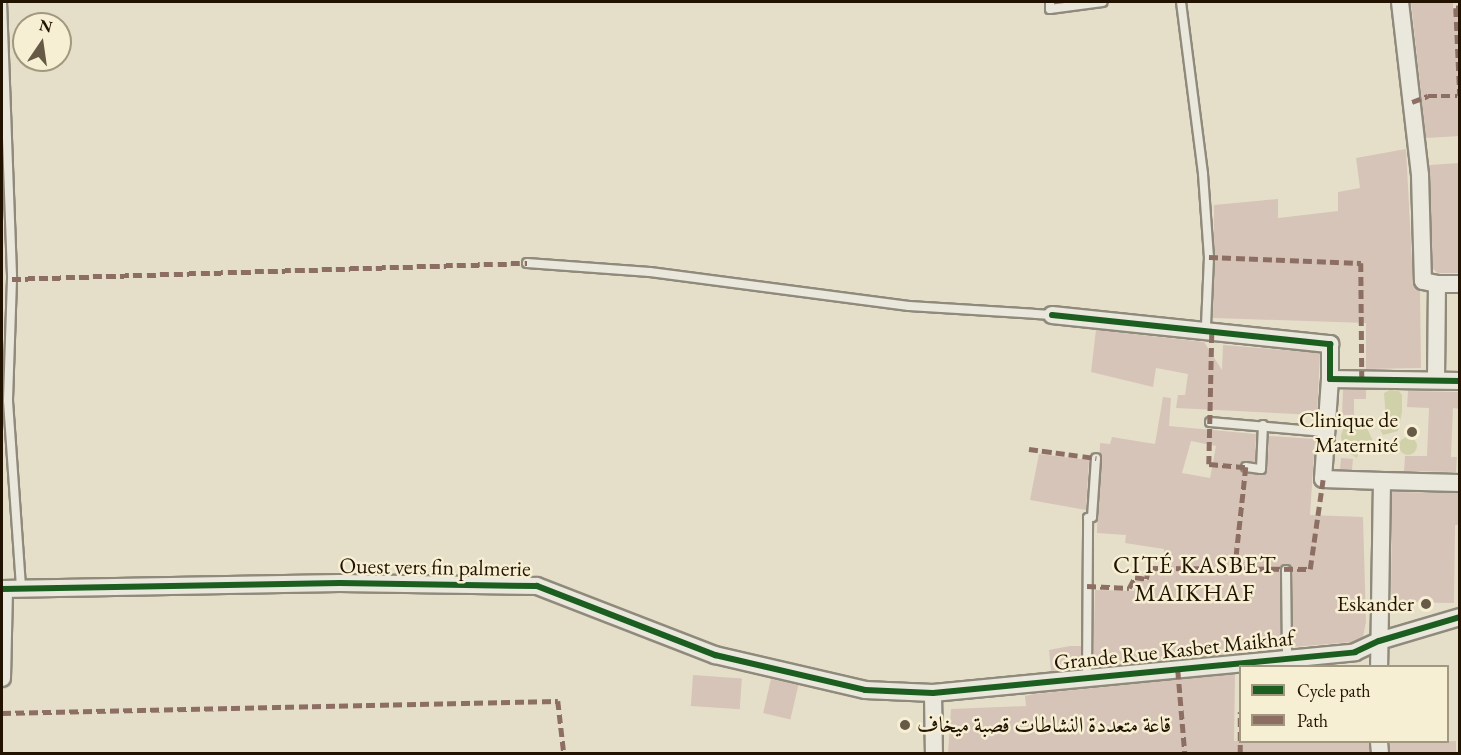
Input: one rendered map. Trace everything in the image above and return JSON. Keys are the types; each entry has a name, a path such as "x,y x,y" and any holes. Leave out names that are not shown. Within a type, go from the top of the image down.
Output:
{"street":[{"path":"1400,2 1419,175 1423,281 1437,284 1460,284"},
{"path":"1436,380 1437,284"},
{"path":"1052,315 1212,334 1329,344 1330,379 1323,479 1460,483"},
{"path":"1330,379 1460,381"},
{"path":"1379,665 1382,481"},
{"name":"Ouest vers fin palmerie","path":"9,588 340,583 537,586 715,655 865,690 887,692"},
{"path":"2,678 9,588"},
{"name":"Grande Rue Kasbet Maikhaf","path":"1246,665 1287,657 1355,652 1379,641 1460,617"},
{"name":"Grande Rue Kasbet Maikhaf","path":"887,692 933,693 1087,677 1239,666"},
{"path":"933,693 934,753"}],"lane":[{"path":"2,2 12,279 9,401 9,588"},
{"path":"1050,2 1050,9 1103,2"},
{"path":"1181,2 1203,174 1209,257 1206,326 1212,334"},
{"path":"527,263 650,272 909,306 1052,315"},
{"path":"1210,422 1325,432"},
{"path":"1246,467 1261,469 1263,425"},
{"path":"1087,677 1088,518 1092,517 1095,458"},
{"path":"1286,570 1287,657"}],"green space":[{"path":"1390,390 1399,391 1402,395 1402,412 1398,431 1383,435 1379,427 1386,420 1384,393"},
{"path":"1347,419 1364,422 1374,443 1360,448 1357,458 1342,448 1341,435"},
{"path":"1404,437 1412,437 1417,442 1415,453 1404,455 1399,450 1399,442"}],"building":[{"path":"1411,2 1453,2 1453,11 1460,11 1460,136 1426,138"},
{"path":"1406,149 1413,281 1420,291 1421,368 1366,369 1366,323 1213,318 1214,205 1278,199 1278,218 1338,211 1338,192 1360,188 1356,158"},
{"path":"1460,163 1460,273 1438,273 1433,269 1429,165"},
{"path":"1096,330 1204,342 1222,370 1223,345 1320,353 1317,415 1176,408 1178,395 1185,395 1188,374 1156,368 1153,387 1091,372"},
{"path":"1343,390 1366,390 1366,399 1354,399 1354,415 1342,415"},
{"path":"1408,391 1460,392 1460,409 1453,408 1451,457 1457,457 1456,472 1404,471 1405,456 1427,456 1429,408 1407,407"},
{"path":"1163,397 1171,398 1169,426 1256,434 1255,462 1244,461 1240,466 1245,473 1267,472 1269,436 1315,439 1310,515 1363,517 1366,622 1363,637 1352,642 1293,647 1292,570 1285,564 1280,570 1281,649 1093,667 1095,590 1134,591 1136,579 1149,580 1151,571 1162,571 1164,549 1125,543 1126,535 1097,533 1100,443 1110,444 1112,437 1155,444","holes":["1191,441 1216,446 1210,478 1182,473"]},
{"path":"1039,454 1089,460 1086,510 1030,500"},
{"path":"1341,458 1353,459 1352,470 1340,469"},
{"path":"1392,492 1460,493 1460,525 1455,525 1454,603 1391,602"},
{"path":"1081,646 1081,668 1051,671 1049,650"},
{"path":"1235,674 1234,741 1239,741 1239,743 1369,743 1369,753 948,753 951,709 1026,706 1025,696"},
{"path":"693,675 742,678 740,709 691,706"},
{"path":"771,679 798,685 790,719 763,713"},
{"path":"1456,741 1456,753 1389,753 1389,743"}],"marked path":[{"path":"1460,8 1456,8 1460,96"},
{"path":"1412,102 1428,96 1457,96"},
{"path":"1209,257 1361,263 1362,379"},
{"path":"12,279 527,263"},
{"path":"1212,334 1209,464 1246,467 1235,569"},
{"path":"1029,449 1096,458"},
{"path":"1087,586 1129,588 1135,577 1146,579 1149,568 1310,569 1323,479"},
{"path":"1178,670 1185,754"},
{"path":"2,713 558,701 564,754"},
{"path":"1240,743 1240,754"}],"cycle path":[{"path":"1052,315 1330,344 1330,379 1460,381"},
{"path":"2,589 340,583 537,586 715,655 865,690 933,693 1355,652 1379,641 1460,617"}],"place":[{"name":"Clinique de Maternité","path":"1412,432"},
{"name":"Eskander","path":"1426,604"},
{"name":"قاعة متعددة النشاطات قصبة ميخاف","path":"905,725"}],"district":[{"name":"CITÉ KASBET MAIKHAF","path":"1195,579"}]}
